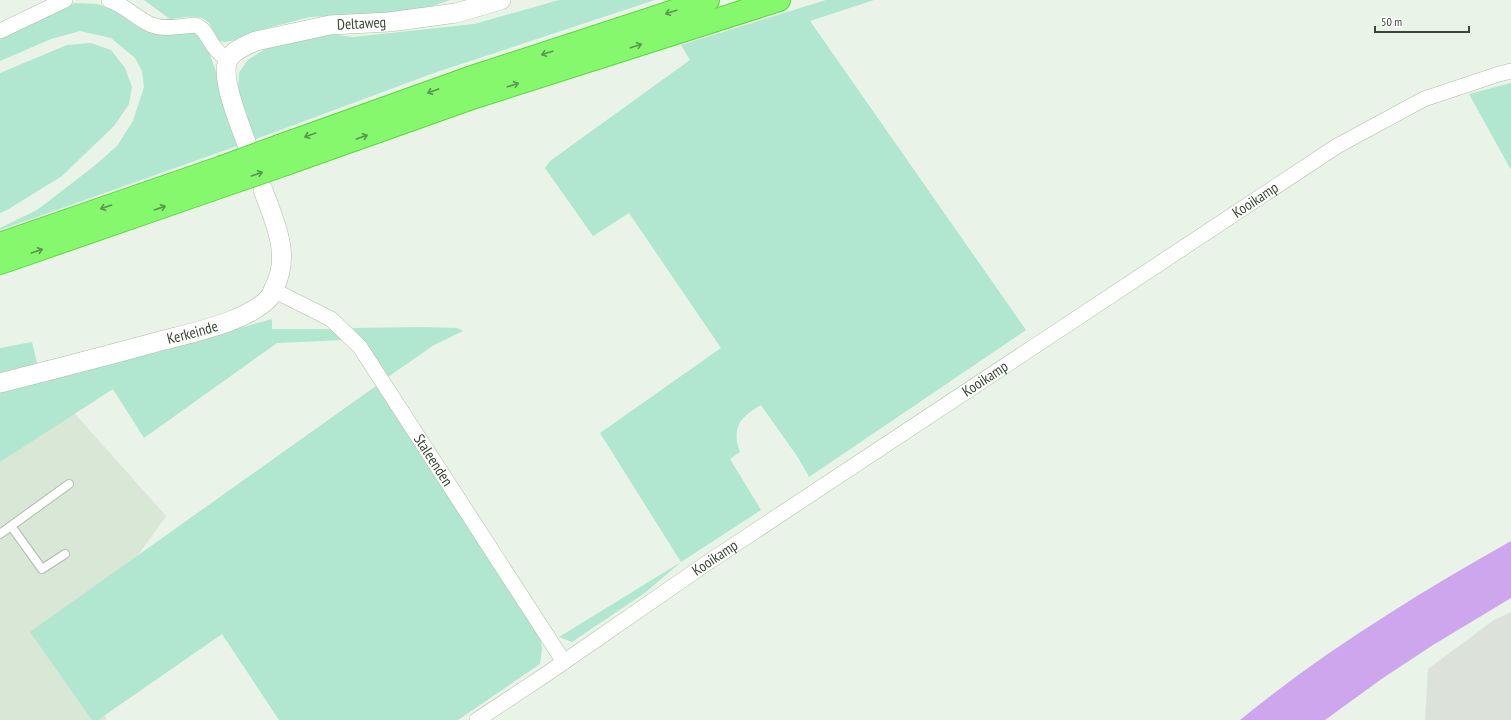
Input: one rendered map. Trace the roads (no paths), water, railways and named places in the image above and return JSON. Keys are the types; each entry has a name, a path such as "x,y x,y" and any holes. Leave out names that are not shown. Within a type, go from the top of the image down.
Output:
{"highway":[{"path":"283,155 469,78 708,0"},
{"path":"0,244 225,175 283,155 475,97 779,0"},
{"path":"0,263 225,175"}],"street":[{"path":"0,31 65,0"},
{"path":"109,0 120,5 151,25 160,27 195,25 200,26 205,31 215,48 228,60 226,82 247,146"},
{"name":"Deltaweg","path":"228,60 234,53 256,41 287,34 330,25 389,22 456,13 501,0"},
{"name":"Kooikamp","path":"476,720 564,662 707,563 1337,146 1424,100 1511,71"},
{"name":"Kerkeinde","path":"0,383 220,324 252,311 270,296 280,276 282,250 279,232 263,190"},
{"name":"Staleenden","path":"273,290 331,319 360,347 564,662"}],"lane":[{"path":"0,534 69,484"},
{"path":"12,526 42,569 65,554"}]}
